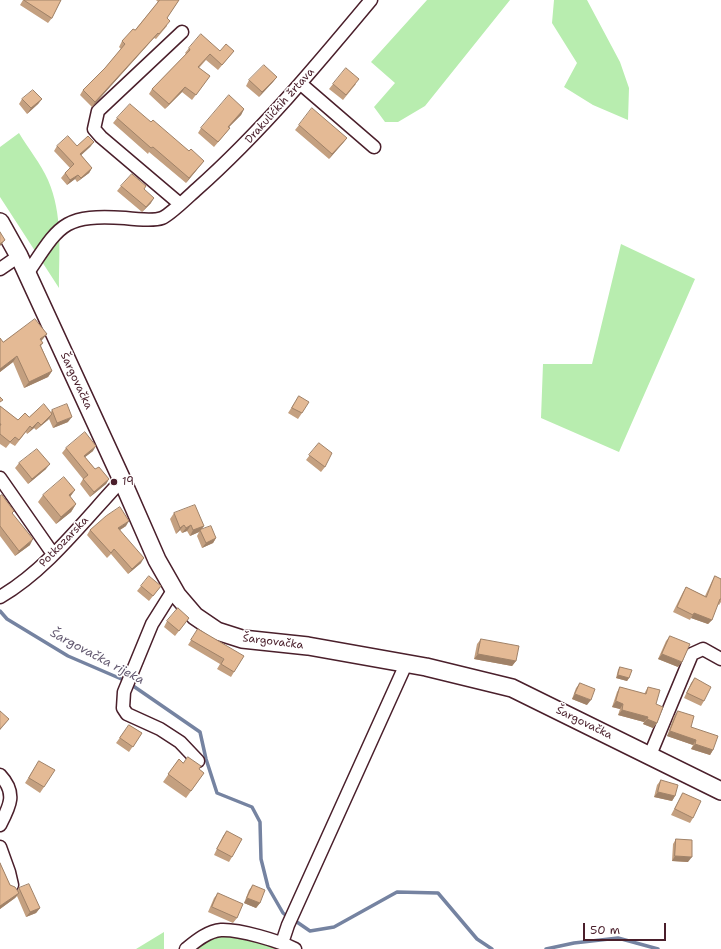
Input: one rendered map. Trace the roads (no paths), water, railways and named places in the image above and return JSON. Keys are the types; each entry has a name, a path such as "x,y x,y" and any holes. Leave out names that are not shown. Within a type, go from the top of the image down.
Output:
{"street":[{"name":"Drakulićkih žrtava","path":"27,274 52,236 70,222 96,216 161,218 180,204 236,154 301,84 371,0"},
{"path":"180,204 101,137 94,129 98,111 182,32"},
{"path":"301,84 374,147"},
{"name":"Šargovačka","path":"0,222 19,256 157,560 174,589 195,616 218,631 242,639 308,646 476,678 512,688 721,791"},
{"path":"0,268 19,256"},
{"path":"0,478 53,554"},
{"name":"Potkozarska","path":"0,597 17,587 53,554 122,480"},
{"path":"174,589 152,624 124,692 123,708 127,714 160,729 180,742 198,761"},
{"path":"650,755 692,654 703,649 721,659"},
{"path":"282,943 288,925 406,664"},
{"path":"0,776 11,790 10,802 0,825"},
{"path":"0,847 9,872 12,886"},
{"path":"186,949 200,938 220,930 239,932 282,943 295,949"}],"waterway":[{"name":"Šargovačka rijeka","path":"0,611 7,619 68,656 126,681 200,732 206,759 217,793 252,807 260,822 261,859 268,887 283,913 288,917"},
{"name":"Šargovačka rijeka","path":"294,920 310,931 334,927 397,892 438,893 477,939 492,949"},
{"name":"Šargovačka rijeka","path":"546,949 574,943 618,938 658,949"}],"place":[{"name":"19","path":"114,482"}]}
